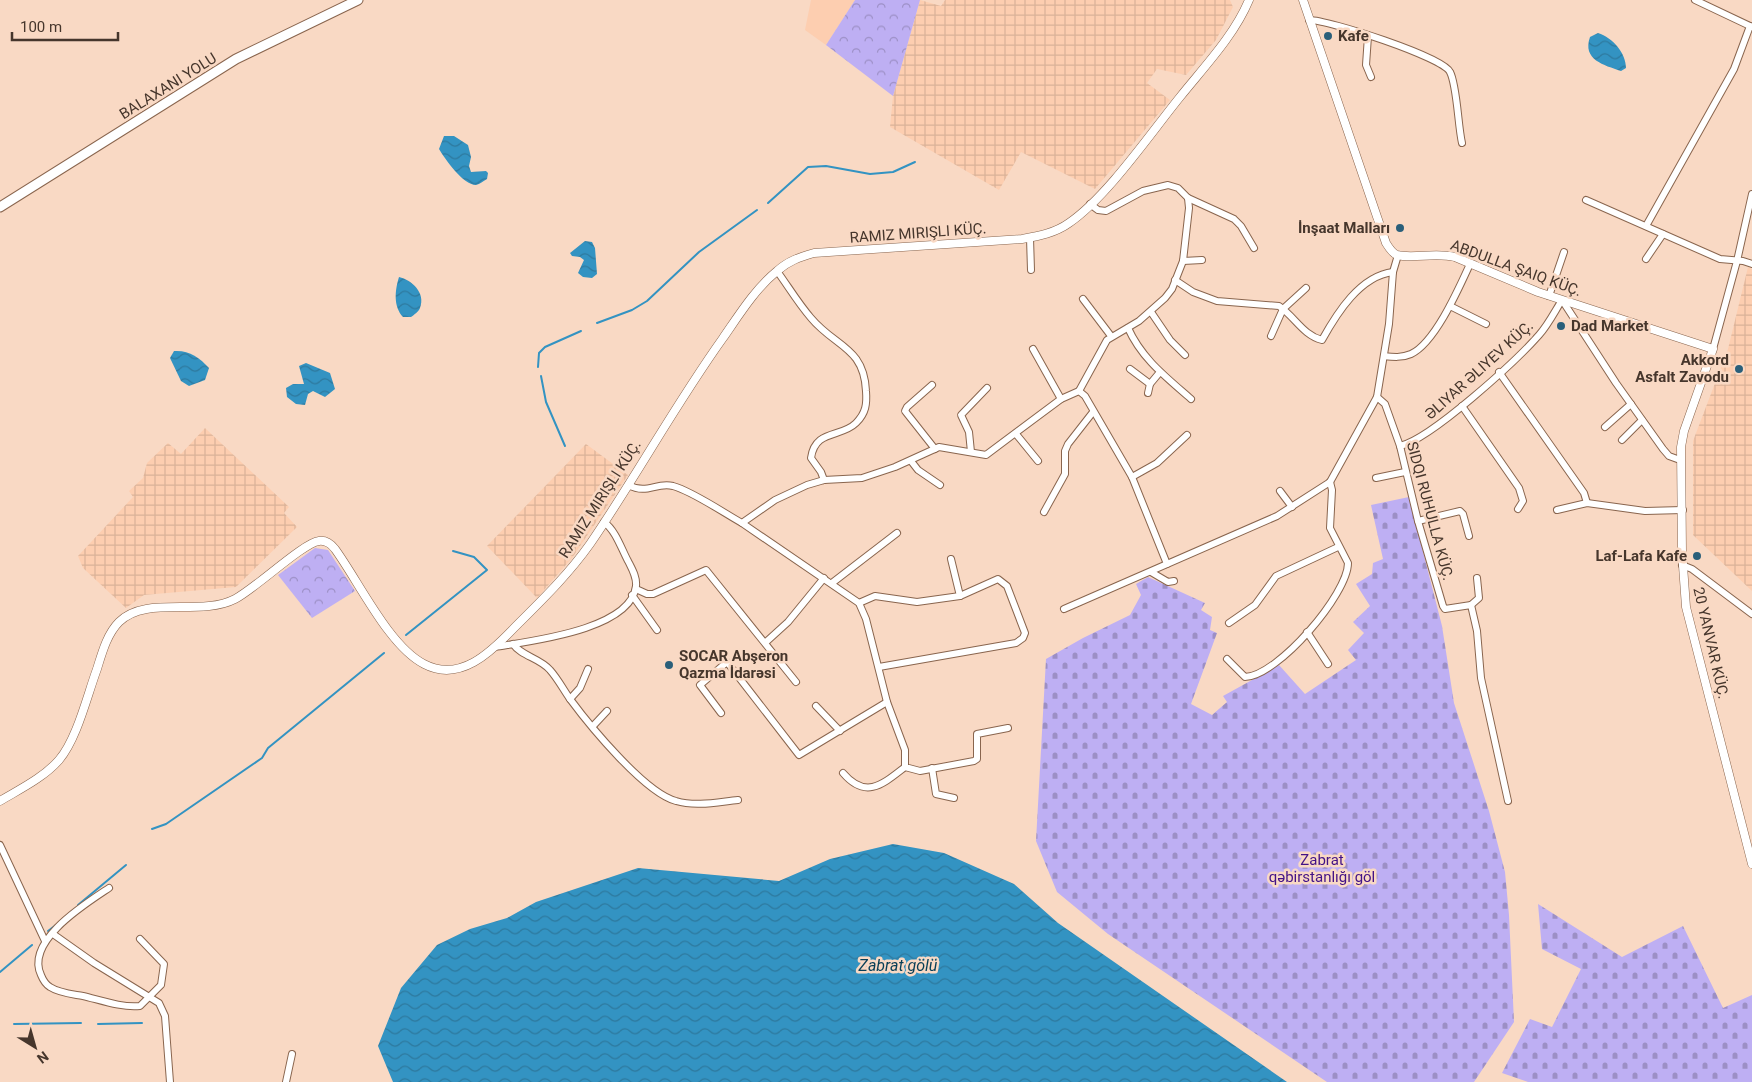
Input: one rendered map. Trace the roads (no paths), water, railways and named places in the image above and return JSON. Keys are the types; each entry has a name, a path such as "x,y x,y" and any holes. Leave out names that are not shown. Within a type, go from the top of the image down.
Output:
{"main road":[{"path":"0,207 236,59 358,0"}],"street":[{"name":"RAMIZ MIRIŞLI KÜÇ.","path":"0,801 44,773 65,752 108,639 121,620 140,610 200,609 224,604 253,588 302,549 318,541 325,541 335,549 392,635 418,661 438,669 462,668 478,661 495,647 562,580 604,522 708,358 747,304 777,271 795,259 814,253 967,244 1030,238 1062,227 1090,204 1134,153 1224,41 1249,0"},
{"path":"1064,609 1292,507 1330,482 1377,397 1391,309 1393,272 1398,255 1391,251 1386,243 1302,0"},
{"path":"1646,226 1734,69 1751,26 1695,0"},
{"path":"1310,20 1328,22 1427,55 1446,66 1452,76 1462,143"},
{"path":"1368,36 1366,64 1371,76"},
{"path":"1090,204 1098,210 1106,211 1143,191 1168,185 1178,188 1188,198 1234,219 1241,226 1254,248"},
{"name":"20 YANVAR KÜÇ.","path":"1752,194 1737,261 1713,349 1684,430 1680,460 1683,510 1682,566 1689,620 1752,864"},
{"path":"742,523 790,492 824,480 862,478 911,461 935,449 946,447 981,456 986,455 1061,399 1079,391 1101,349 1111,336 1128,328 1151,312 1165,298 1176,280 1182,261 1189,208 1188,198"},
{"path":"1586,200 1720,259 1752,264"},
{"path":"1646,259 1663,234"},
{"path":"1030,238 1031,270"},
{"path":"1549,296 1564,252"},
{"name":"ABDULLA ŞAIQ KÜÇ.","path":"1398,255 1440,254 1549,296 1713,349"},
{"path":"1182,261 1202,260"},
{"path":"1384,356 1404,356 1413,353 1425,342 1450,306 1470,264"},
{"path":"777,271 811,318 860,362 865,373 867,403 860,418 843,432 832,432 824,437 812,451 811,458 824,480"},
{"path":"1176,280 1193,292 1217,301 1275,305 1283,309 1314,338 1322,340 1351,298 1375,278 1393,272"},
{"path":"1271,336 1283,309 1306,288"},
{"path":"1083,299 1111,336"},
{"path":"1562,300 1642,420 1669,456 1680,460"},
{"name":"ƏLIYAR ƏLIYEV KÜÇ.","path":"1400,446 1417,440 1462,406 1541,333 1562,300"},
{"path":"1450,306 1486,324"},
{"path":"1151,312 1170,340 1185,355"},
{"path":"1128,328 1140,352 1191,399"},
{"path":"1033,349 1061,399"},
{"path":"1130,369 1150,384"},
{"path":"1148,394 1150,384 1160,372"},
{"path":"1499,372 1584,494 1587,503"},
{"path":"932,385 905,411 935,449"},
{"path":"971,452 969,432 961,414 988,388"},
{"path":"1079,391 1132,477 1167,564"},
{"name":"SIDQI RUHULLA KÜÇ.","path":"1377,397 1386,404 1400,446 1418,521 1445,609 1451,610 1470,604 1479,598 1477,578"},
{"path":"1605,427 1631,404"},
{"path":"1462,406 1519,488 1523,501 1518,509"},
{"path":"1044,512 1065,474 1065,451 1068,444 1093,412"},
{"path":"1622,440 1642,420"},
{"path":"1016,434 1038,461"},
{"path":"1132,477 1157,462 1187,435"},
{"path":"911,461 918,470 940,485"},
{"path":"1376,478 1405,472"},
{"path":"1227,659 1245,677 1252,677 1279,660 1307,632 1344,581 1348,562 1338,547 1330,528 1332,490 1330,482"},
{"path":"628,485 641,490 662,486 676,487 742,523 859,603 866,619 887,702 904,750 905,766"},
{"path":"1280,491 1292,507"},
{"path":"1557,510 1587,503 1645,511 1683,510"},
{"path":"1418,521 1460,511 1463,514 1469,536"},
{"path":"604,522 614,533 635,575 634,592 657,630"},
{"path":"832,583 897,533"},
{"path":"1229,623 1255,605 1276,576 1338,547"},
{"path":"951,559 960,596"},
{"path":"1682,566 1692,569 1752,614"},
{"path":"634,592 653,594 706,570 766,642 796,682"},
{"path":"1150,572 1168,582 1174,581"},
{"path":"766,642 788,622 824,578"},
{"path":"859,603 876,596 917,602 960,596 998,579 1007,586 1025,633 1023,638 1016,643 879,667"},
{"path":"495,647 595,626 619,611 634,592"},
{"path":"1470,604 1477,631 1481,678 1508,801"},
{"path":"1307,632 1328,664"},
{"path":"514,644 521,652 544,664 570,699 638,776 668,798 691,803 738,800"},
{"path":"721,713 700,684 727,662 800,755 887,702"},
{"path":"570,699 580,688 588,670"},
{"path":"816,706 840,731"},
{"path":"593,726 607,711"},
{"path":"905,766 920,771 974,760 977,758 977,734 1008,728"},
{"path":"843,773 853,784 873,788 882,785 905,766"},
{"path":"932,768 936,794 954,798"},
{"path":"0,845 45,941"},
{"path":"109,888 85,904 45,941 38,957 38,968 43,981 55,990 135,1007 143,1004 161,985 164,964 140,939"},
{"path":"53,934 94,963 160,1002 165,1016 170,1082"},
{"path":"286,1082 292,1054"}],"water":[{"path":"1598,33 1609,38 1618,47 1624,57 1626,68 1621,71 1614,69 1602,64 1592,56 1588,45 1590,37"},
{"path":"444,136 454,136 468,145 471,157 469,166 471,172 486,171 488,173 487,179 476,185 471,184 460,176 439,149"},
{"path":"585,241 592,242 595,248 597,274 592,278 583,277 578,273 584,260 580,257 572,256 570,253"},
{"path":"399,277 413,284 421,297 419,309 411,317 403,317 396,303"},
{"path":"174,351 189,353 205,364 209,368 205,380 189,386 181,381 170,358"},
{"path":"306,363 330,373 335,389 325,397 313,391 308,394 305,405 296,404 287,397 286,388 293,384 304,384 299,366"},
{"name":"Zabrat gölü","path":"893,844 944,853 1014,884 1058,923 1287,1082 393,1082 378,1046 401,988 437,945 470,929 507,918 536,902 638,868 779,881 830,859"}],"waterway":[{"path":"768,203 808,167 826,166 870,174 893,172 915,162"},
{"path":"597,323 632,310 647,301 699,252 757,210"},
{"path":"538,367 539,353 545,347 581,331"},
{"path":"541,376 546,402 565,446"},
{"path":"406,635 487,570 474,557 453,551"},
{"path":"152,829 166,824 262,758 268,748 384,653"},
{"path":"78,905 126,865"},
{"path":"48,931 56,925"},
{"path":"0,972 32,945"},
{"path":"14,1024 81,1023"},
{"path":"98,1024 142,1023"}],"place":[{"name":"Kafe","path":"1328,36"},
{"name":"İnşaat Malları","path":"1400,228"},
{"name":"Dad Market","path":"1561,326"},
{"name":"Akkord Asfalt Zavodu","path":"1739,369"},
{"name":"Laf-Lafa Kafe","path":"1697,556"},
{"name":"SOCAR Abşeron Qazma İdarəsi","path":"669,665"}],"park label":[{"name":"Zabrat qəbirstanlığı göl","path":"1322,868"}]}
